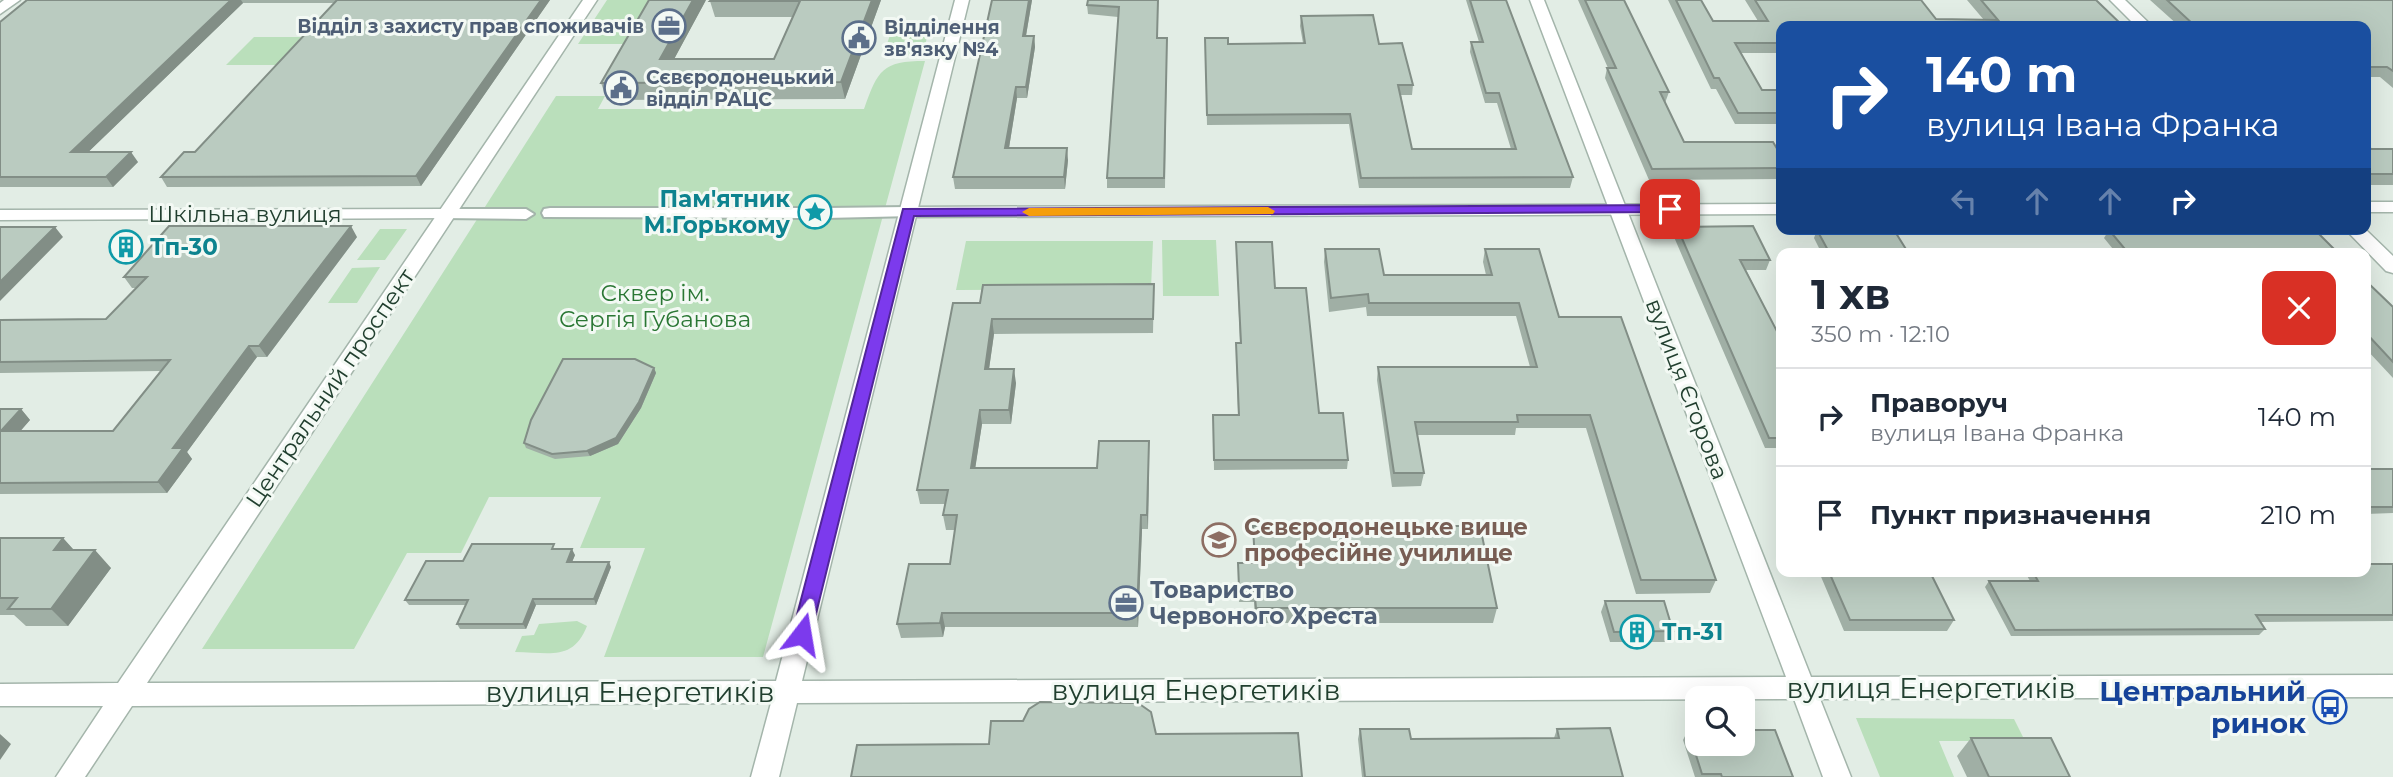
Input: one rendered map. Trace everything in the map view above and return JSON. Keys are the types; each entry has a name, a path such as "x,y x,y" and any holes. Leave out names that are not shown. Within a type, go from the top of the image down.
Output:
{"street":[{"path":"0,10 13,0"},
{"name":"Центральний проспект","path":"70,777 590,0"},
{"path":"765,777 962,0"},
{"name":"вулиця Єгорова","path":"1537,0 1837,777"},
{"path":"2117,0 2139,21"},
{"path":"2371,207 2393,207"},
{"path":"825,213 1776,209"},
{"path":"550,213 802,213"},
{"path":"447,214 526,214"},
{"name":"Шкільна вулиця","path":"0,215 447,214"},
{"path":"2360,235 2393,267"},
{"name":"вулиця Енергетиків","path":"0,695 2393,686"}],"green space":[{"path":"607,0 649,0 623,44 578,44"},
{"path":"894,23 931,23 922,56 883,56"},
{"path":"254,37 307,37 280,65 226,65"},
{"name":"Сквер ім. Сергія Губанова","path":"925,61 763,657 604,657 645,548 580,548 601,497 489,497 461,553 407,553 354,649 202,649 556,96 605,96 598,109 864,109 873,85 884,70 899,63"},
{"path":"380,229 407,229 385,260 357,260"},
{"path":"1162,240 1216,240 1219,296 1163,296"},
{"path":"966,241 1153,241 1151,289 956,290"},
{"path":"380,267 357,303 328,303 352,268"},
{"path":"577,621 587,626 581,637 567,650 549,653 515,652 522,636 534,635 539,624"},
{"path":"1856,718 2014,719 2025,741 1939,741 1954,777 1880,777"}],"building":[{"path":"27,0 231,0 71,152 131,152 106,177 0,177 0,22"},
{"path":"337,0 541,0 416,176 161,177 184,152 195,152"},
{"path":"649,0 693,0 660,59 774,59 800,1 710,1 872,0 841,82 601,83"},
{"path":"992,0 1029,0 1023,36 1034,36 1026,87 1016,87 1005,148 1067,148 1064,177 953,177"},
{"path":"1088,0 1158,0 1157,38 1167,38 1164,178 1107,178 1119,7 1087,5"},
{"path":"1470,0 1506,0 1573,177 1361,178 1350,114 1207,115 1205,38 1228,38 1228,44 1305,43 1301,16 1373,15 1379,44 1402,43 1413,85 1398,85 1412,149 1516,149 1499,93 1486,93 1471,42 1483,42"},
{"path":"1585,0 1624,0 1669,92 1660,92 1684,142 1773,142 1776,147 1776,168 1652,169 1607,68 1616,68"},
{"path":"1676,0 1701,0 1713,21 1768,21 1755,0 1921,0 1936,19 1998,20 1981,0 2096,0 2118,21 1776,21 1776,43 1735,43 1762,90 1776,90 1776,113 1738,113 1719,78 1714,78"},
{"path":"2167,0 2393,0 2393,71 2387,67 2371,67 2371,21 2190,21"},
{"path":"2371,149 2393,149 2393,174 2371,174"},
{"path":"169,226 351,226 259,346 249,346 173,448 183,448 158,482 0,483 0,409 21,409 1,431 113,431 170,360 0,362 0,320 106,319 147,277 124,277"},
{"path":"1753,226 1770,260 1740,260 1776,329 1776,438 1769,438 1677,227"},
{"path":"0,227 55,227 0,282"},
{"path":"1820,235 1897,235 1905,248 1827,248"},
{"path":"2113,235 2320,235 2333,248 2124,248"},
{"path":"1236,242 1272,242 1275,288 1306,288 1319,413 1343,413 1348,460 1214,460 1213,415 1239,415 1236,343 1241,343"},
{"path":"1325,249 1379,249 1384,275 1492,275 1485,249 1539,249 1559,317 1621,317 1716,580 1641,580 1590,415 1517,415 1518,422 1415,422 1424,473 1394,473 1378,367 1537,367 1519,303 1369,303 1368,294 1331,298"},
{"path":"1154,284 1153,319 992,319 985,369 1014,369 1009,410 980,410 971,468 1097,468 1099,441 1149,441 1147,515 1141,515 1137,613 942,613 940,623 897,624 909,564 950,564 957,515 943,515 948,490 917,490 953,303 980,303 983,285"},
{"path":"2371,286 2393,307 2393,362 2371,338"},
{"path":"563,359 635,359 654,368 639,402 616,438 587,451 552,454 524,443 531,420"},
{"path":"2371,469 2393,469 2393,507 2371,507"},
{"path":"1253,526 1480,526 1497,608 1256,608 1254,587 1239,587 1238,563 1255,563"},
{"path":"0,538 63,538 54,550 95,550 51,609 8,609 17,598 0,598"},
{"path":"472,544 554,544 552,549 572,549 567,562 609,562 594,599 533,599 523,624 457,624 468,600 405,600 426,561 463,561"},
{"path":"2371,564 2393,564 2393,615 2256,615 2265,629 2015,630 1989,581 2038,581 2036,577 2371,577"},
{"path":"1831,577 1932,577 1954,620 1850,620"},
{"path":"1605,601 1664,601 1673,631 1614,632"},
{"path":"1040,702 1138,703 1151,712 1156,734 1298,733 1302,777 851,777 857,745 989,744 991,721 1023,721 1029,709"},
{"path":"1610,728 1623,777 1365,777 1360,729 1409,729 1411,739 1559,738 1557,729"},
{"path":"1755,730 1775,730 1793,777 1722,777 1721,774 1702,774 1696,756 1755,756"},
{"path":"1971,738 2051,738 2070,777 1989,777"}],"slow traffic":[{"path":"1029,212 1268,211"}],"place":[{"name":"Відділ з захисту прав споживачів","path":"669,26"},
{"name":"Відділення зв'язку №4","path":"859,38"},
{"name":"Сєвєродонецький відділ РАЦС","path":"621,88"},
{"name":"Пам'ятник М.Горькому","path":"815,212"},
{"name":"Тп-30","path":"126,247"},
{"name":"Сєвєродонецьке вище професійне училище","path":"1219,540"},
{"name":"Товариство Червоного Хреста","path":"1126,603"},
{"name":"Тп-31","path":"1637,632"},
{"name":"Центральний ринок","path":"2330,707"}],"route":[{"path":"802,634 908,212 1670,209"}]}
